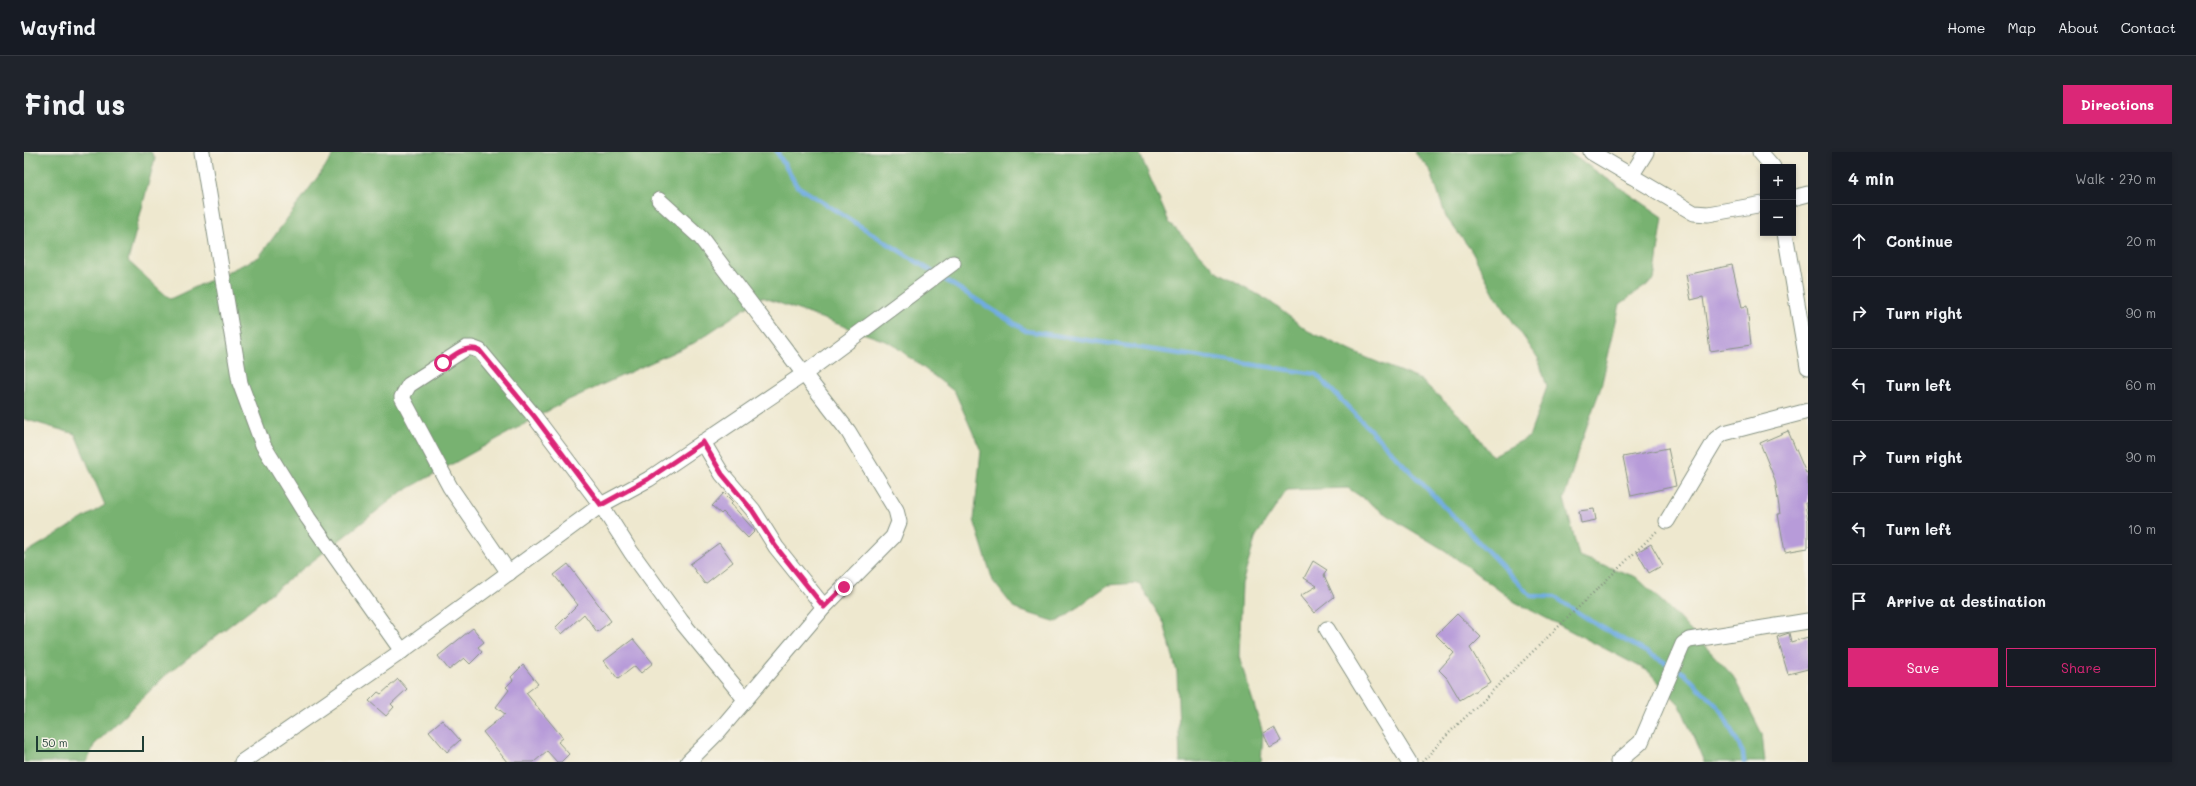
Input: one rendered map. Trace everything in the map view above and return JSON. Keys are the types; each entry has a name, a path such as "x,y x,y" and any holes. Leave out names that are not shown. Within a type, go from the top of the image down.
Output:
{"street":[{"path":"202,152 240,383 262,444 308,518 402,651"},
{"path":"1591,152 1694,213 1708,214 1760,205"},
{"path":"1631,176 1646,152"},
{"path":"1760,152 1770,164"},
{"path":"659,200 700,238 848,431 896,510 899,522 893,537 824,607 718,732 688,762"},
{"path":"1786,236 1808,367"},
{"path":"246,761 402,651 601,505 648,479 804,374 953,263"},
{"path":"509,573 446,480 402,397 409,385 466,348 472,348 480,351 534,416 601,505 631,552 681,621 745,699"},
{"path":"1667,521 1716,439 1724,433 1808,411"},
{"path":"703,442 722,474 752,510 776,547 824,607"},
{"path":"1618,762 1641,742 1683,644 1689,640 1808,621"},
{"path":"1327,629 1409,762"}],"path":[{"path":"1422,762 1449,732 1667,521"}],"green space":[{"path":"24,152 151,152 155,158 128,261 170,299 259,257 336,152 1139,152 1169,222 1215,270 1269,301 1308,331 1360,355 1421,380 1469,424 1492,456 1529,437 1547,387 1538,358 1496,297 1471,250 1446,217 1430,169 1414,152 1568,152 1663,217 1654,280 1620,304 1601,387 1580,445 1564,499 1579,556 1636,577 1672,611 1733,676 1762,734 1765,762 1704,762 1680,705 1648,671 1515,602 1446,551 1401,524 1348,488 1287,490 1256,536 1242,584 1239,657 1263,733 1261,762 1180,762 1177,672 1164,623 1139,583 1108,585 1057,622 1015,609 993,581 974,520 981,451 955,392 891,343 762,297 694,343 564,402 400,493 166,675 94,745 87,762 24,762 24,554 105,505 75,434 24,419"}],"building":[{"path":"1732,265 1742,307 1747,306 1751,345 1710,351 1703,297 1691,300 1686,275"},
{"path":"1788,431 1806,473 1808,472 1808,503 1805,503 1808,521 1808,548 1785,552 1778,514 1780,514 1775,480 1760,443"},
{"path":"1668,448 1676,486 1631,496 1623,457"},
{"path":"724,493 733,502 731,504 755,531 748,538 723,512 721,514 712,506"},
{"path":"1594,509 1596,520 1581,523 1579,511"},
{"path":"719,543 733,562 705,584 690,564"},
{"path":"1651,544 1663,565 1649,573 1637,552"},
{"path":"1313,561 1327,570 1324,575 1334,597 1314,613 1300,596 1317,586 1304,578"},
{"path":"568,564 611,621 597,632 584,614 562,634 555,628 578,605 554,575"},
{"path":"1457,614 1481,637 1470,648 1490,682 1460,700 1447,678 1439,670 1454,653 1436,635"},
{"path":"473,628 484,642 478,647 482,652 470,664 464,658 449,670 438,656"},
{"path":"1789,633 1791,642 1808,637 1808,669 1788,674 1777,637"},
{"path":"633,639 653,663 641,673 635,666 618,679 604,661"},
{"path":"523,665 538,684 526,693 563,738 558,742 569,754 561,762 557,762 547,751 534,762 507,762 483,732 505,714 496,707 509,690 506,687 513,680 511,677"},
{"path":"398,679 407,689 391,704 394,707 386,716 369,701 378,692 381,694"},
{"path":"442,720 460,740 447,752 429,731"},
{"path":"1274,727 1281,741 1270,747 1263,733"}],"waterway":[{"path":"777,152 797,186 1026,331 1316,374 1531,596 1555,597 1594,623 1684,673 1721,710 1743,753 1744,762"}],"route":[{"path":"443,363 466,348 472,348 480,351 534,416 601,505 648,479 703,442 722,474 752,510 776,547 824,607 844,587"}]}
